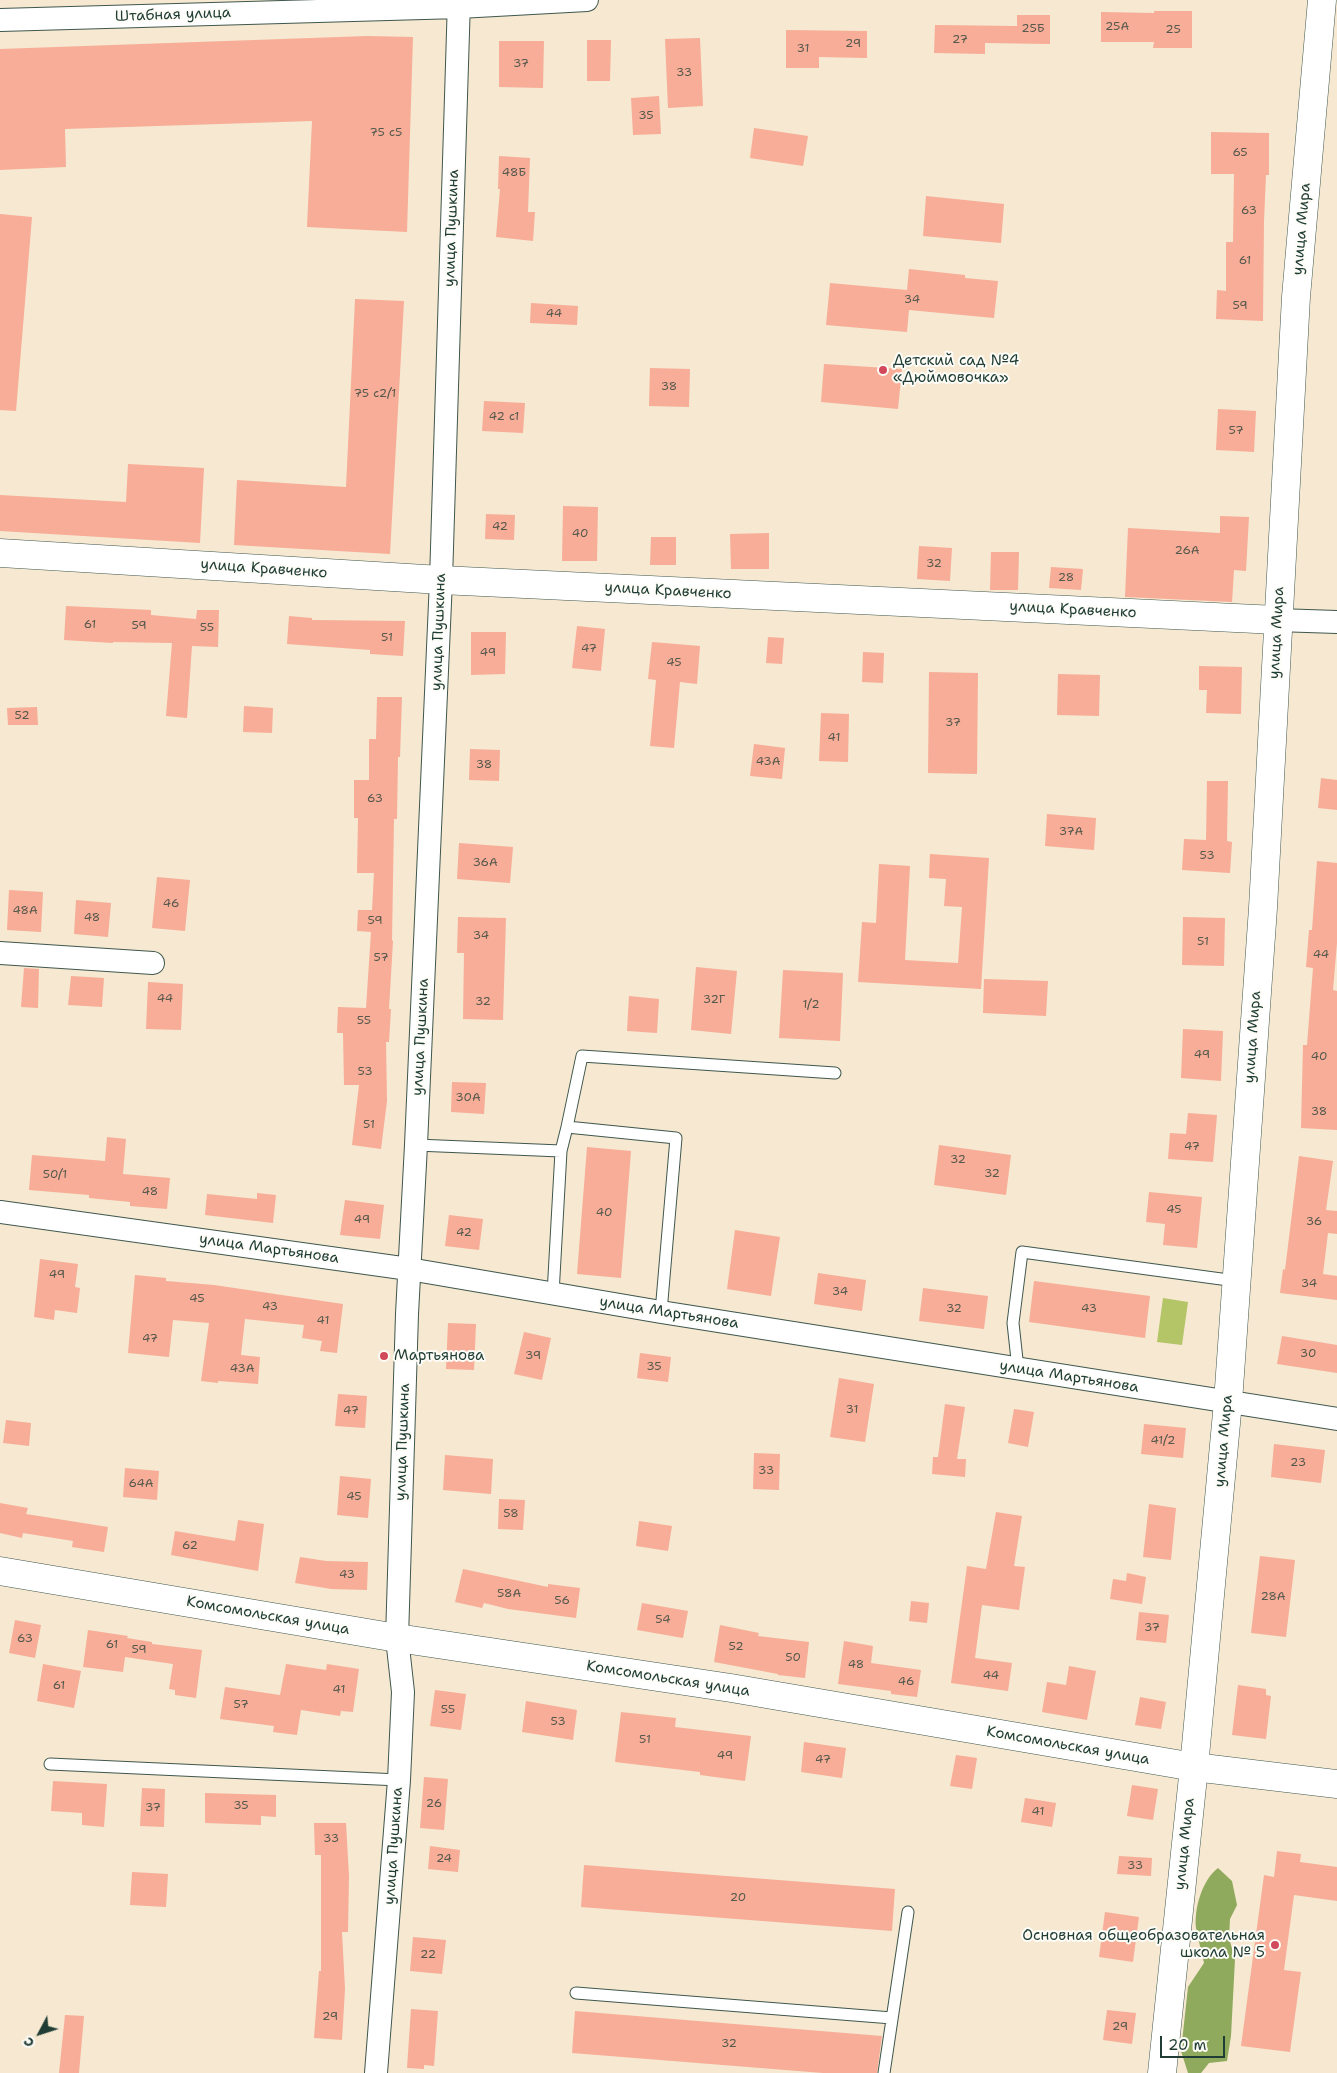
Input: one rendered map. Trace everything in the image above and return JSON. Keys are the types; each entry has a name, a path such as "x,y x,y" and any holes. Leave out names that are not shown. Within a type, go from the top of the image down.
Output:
{"main road":[{"name":"улица Мира","path":"1162,2073 1194,1767 1228,1402 1262,908 1296,297 1322,0"},
{"name":"улица Кравченко","path":"0,553 442,580 1277,620"},
{"name":"Комсомольская улица","path":"0,1571 398,1638 731,1688 1194,1767 1337,1784"}],"street":[{"name":"Штабная улица","path":"0,20 587,0"},
{"name":"улица Пушкина","path":"376,2073 399,1780 403,1692 398,1638 409,1269 442,580 459,4"},
{"name":"улица Кравченко","path":"1277,620 1337,622"},
{"path":"0,953 152,963"},
{"name":"улица Мартьянова","path":"0,1212 409,1269 661,1312 1337,1419"}],"lane":[{"path":"553,1294 561,1151 582,1056 835,1073"},
{"path":"567,1127 676,1138 661,1312"},
{"path":"416,1145 561,1151"},
{"path":"1018,1369 1013,1323 1022,1252 1236,1281"},
{"path":"50,1764 399,1780"},
{"path":"884,2073 908,1912"},
{"path":"576,1993 892,2018"}],"green space":[{"path":"1163,1298 1188,1302 1182,1345 1157,1342"},
{"path":"1218,1868 1232,1881 1237,1905 1230,1919 1229,1938 1235,1959 1231,2036 1227,2061 1209,2063 1201,2073 1188,2073 1181,2051 1188,1987 1204,1963 1196,1928 1196,1912 1203,1887 1212,1873"}],"building":[{"path":"1154,11 1192,11 1192,48 1153,48 1154,42 1101,42 1101,12 1154,13"},
{"path":"1017,15 1050,15 1050,44 985,43 985,54 934,53 935,25 1017,26"},
{"path":"786,30 867,31 867,58 819,57 819,68 786,68"},
{"path":"367,36 413,37 407,232 307,227 312,121 65,129 66,167 0,170 0,49"},
{"path":"700,38 703,106 668,108 665,39"},
{"path":"587,40 611,40 610,81 587,81"},
{"path":"499,41 544,41 543,88 499,87"},
{"path":"659,96 661,134 633,135 631,98"},
{"path":"754,128 808,136 803,166 750,158"},
{"path":"1211,132 1269,133 1269,175 1266,175 1264,221 1263,321 1216,319 1217,290 1226,291 1226,242 1233,242 1234,174 1211,174"},
{"path":"499,156 530,158 528,212 535,212 533,241 496,237 500,189 498,189"},
{"path":"926,196 1004,204 1001,243 923,236"},
{"path":"0,214 32,217 16,411 0,410"},
{"path":"909,269 965,275 965,278 998,281 994,318 909,310 907,332 826,325 830,283 907,290"},
{"path":"355,299 404,301 390,554 234,545 237,480 346,487"},
{"path":"531,303 578,306 577,325 530,323"},
{"path":"824,364 902,369 898,409 821,402"},
{"path":"650,368 690,369 689,407 649,406"},
{"path":"484,401 525,403 523,433 482,431"},
{"path":"1218,409 1256,411 1254,452 1216,450"},
{"path":"128,464 204,468 200,543 0,531 0,495 126,502"},
{"path":"563,506 598,507 597,561 562,561"},
{"path":"486,514 515,515 514,540 485,539"},
{"path":"1220,516 1249,517 1246,571 1234,570 1232,602 1125,597 1128,528 1220,533"},
{"path":"769,533 769,569 731,569 730,534"},
{"path":"651,537 676,537 676,565 650,565"},
{"path":"919,546 952,548 950,581 917,579"},
{"path":"991,552 1019,552 1018,590 990,590"},
{"path":"1051,567 1083,569 1081,590 1049,588"},
{"path":"66,606 151,610 151,615 196,619 197,610 219,610 218,647 192,646 187,718 166,716 172,643 113,643 64,640"},
{"path":"289,616 312,618 312,620 405,621 403,656 370,654 370,650 287,644"},
{"path":"577,626 605,629 601,671 572,668"},
{"path":"471,632 506,632 505,674 471,675"},
{"path":"768,637 784,638 782,664 766,663"},
{"path":"652,642 700,646 697,684 680,682 674,748 650,746 656,680 648,679"},
{"path":"863,652 884,653 883,683 862,682"},
{"path":"1199,666 1242,667 1241,714 1206,713 1207,690 1199,690"},
{"path":"929,672 978,673 977,774 928,773"},
{"path":"1058,674 1100,675 1099,716 1057,715"},
{"path":"377,697 402,697 400,757 398,757 397,819 394,819 393,941 389,1009 391,1009 389,1042 386,1042 387,1101 381,1149 352,1145 359,1085 344,1085 343,1033 337,1033 338,1007 366,1008 371,932 357,931 358,910 372,910 374,873 357,873 358,818 354,818 354,780 369,780 369,739 376,739"},
{"path":"244,706 273,708 272,733 243,732"},
{"path":"37,707 38,725 8,725 7,708"},
{"path":"821,713 849,714 848,762 819,761"},
{"path":"754,744 785,748 782,779 750,776"},
{"path":"470,749 500,750 499,781 469,780"},
{"path":"1321,778 1337,780 1337,810 1318,808"},
{"path":"1207,781 1228,781 1227,841 1232,842 1230,873 1182,870 1184,839 1206,840"},
{"path":"1047,814 1096,818 1094,850 1045,846"},
{"path":"459,843 513,847 510,883 457,879"},
{"path":"930,854 989,858 981,989 858,982 862,922 876,923 879,864 910,866 905,960 958,963 962,907 944,906 946,879 929,878"},
{"path":"1317,861 1337,863 1337,943 1333,990 1337,991 1337,1130 1301,1128 1303,1045 1307,1045 1313,968 1306,967 1309,930 1312,930"},
{"path":"157,877 190,880 185,931 152,928"},
{"path":"9,890 43,892 41,932 7,930"},
{"path":"76,900 111,903 108,937 74,934"},
{"path":"458,917 506,918 503,1020 463,1019 464,953 457,953"},
{"path":"1183,917 1225,918 1224,966 1182,965"},
{"path":"696,967 737,971 731,1034 691,1030"},
{"path":"24,968 39,969 38,1008 21,1007"},
{"path":"783,970 843,973 840,1041 779,1038"},
{"path":"71,976 104,978 102,1007 68,1005"},
{"path":"984,979 1048,981 1046,1016 983,1013"},
{"path":"148,982 183,984 181,1030 146,1029"},
{"path":"629,996 659,999 657,1033 627,1031"},
{"path":"1183,1029 1223,1031 1221,1081 1181,1078"},
{"path":"452,1082 486,1083 484,1114 451,1112"},
{"path":"1188,1113 1217,1115 1213,1162 1168,1159 1170,1133 1186,1134"},
{"path":"107,1137 126,1139 123,1174 170,1178 167,1209 130,1206 130,1202 89,1198 89,1195 29,1190 32,1155 105,1161"},
{"path":"939,1145 1011,1155 1006,1195 934,1185"},
{"path":"587,1147 631,1151 621,1278 577,1274"},
{"path":"1299,1156 1333,1161 1326,1210 1337,1211 1337,1234 1328,1233 1323,1274 1337,1276 1337,1300 1280,1293 1283,1269 1285,1270"},
{"path":"1149,1192 1202,1197 1197,1248 1163,1245 1165,1224 1146,1222"},
{"path":"257,1193 276,1195 273,1223 205,1215 207,1194 257,1199"},
{"path":"345,1200 384,1205 380,1239 340,1235"},
{"path":"449,1215 483,1219 479,1250 445,1246"},
{"path":"735,1230 780,1237 771,1296 727,1289"},
{"path":"40,1259 78,1264 75,1287 80,1288 77,1313 55,1310 54,1320 34,1317"},
{"path":"818,1273 866,1280 862,1311 814,1304"},
{"path":"135,1275 166,1278 166,1281 214,1285 343,1304 337,1353 320,1351 322,1341 302,1338 304,1325 245,1319 241,1355 260,1357 258,1384 201,1381 209,1323 173,1320 169,1357 128,1353"},
{"path":"1034,1281 1150,1296 1145,1338 1029,1322"},
{"path":"923,1288 988,1296 984,1329 919,1321"},
{"path":"448,1323 476,1324 474,1370 446,1369"},
{"path":"524,1332 551,1338 542,1380 514,1374"},
{"path":"1282,1336 1337,1345 1337,1373 1277,1364"},
{"path":"640,1353 671,1357 668,1382 637,1378"},
{"path":"839,1378 874,1384 865,1442 830,1437"},
{"path":"338,1394 367,1396 365,1428 335,1426"},
{"path":"945,1404 965,1407 957,1459 966,1459 965,1477 932,1474 933,1457 938,1457"},
{"path":"1014,1409 1034,1412 1028,1447 1008,1443"},
{"path":"6,1420 31,1423 29,1446 3,1443"},
{"path":"1144,1424 1186,1428 1183,1458 1141,1454"},
{"path":"1274,1444 1325,1450 1321,1483 1271,1477"},
{"path":"754,1453 780,1454 779,1490 753,1489"},
{"path":"445,1455 493,1459 491,1494 443,1490"},
{"path":"125,1468 159,1471 157,1500 123,1497"},
{"path":"340,1476 371,1479 368,1518 337,1515"},
{"path":"499,1499 525,1500 523,1530 498,1529"},
{"path":"0,1503 28,1508 26,1514 108,1527 104,1552 72,1547 73,1541 23,1533 22,1538 0,1533"},
{"path":"1149,1504 1176,1508 1171,1560 1143,1557"},
{"path":"996,1512 1022,1516 1014,1566 1025,1567 1019,1610 982,1605 975,1658 1012,1663 1008,1691 951,1683 967,1566 986,1569"},
{"path":"238,1520 264,1524 258,1571 171,1555 175,1531 235,1541"},
{"path":"639,1521 672,1526 668,1551 636,1546"},
{"path":"1260,1556 1295,1560 1286,1637 1251,1633"},
{"path":"300,1557 326,1561 368,1562 367,1590 331,1589 295,1583"},
{"path":"463,1569 548,1587 548,1584 580,1588 576,1618 508,1609 484,1603 482,1608 455,1602"},
{"path":"1127,1573 1146,1577 1142,1604 1110,1599 1113,1579 1126,1581"},
{"path":"911,1601 929,1603 927,1623 909,1621"},
{"path":"642,1603 688,1611 683,1638 637,1630"},
{"path":"1139,1612 1169,1615 1166,1643 1136,1640"},
{"path":"15,1620 41,1625 35,1658 9,1653"},
{"path":"720,1625 759,1633 758,1636 809,1642 805,1678 778,1675 714,1662"},
{"path":"88,1630 128,1636 127,1638 152,1642 152,1644 202,1650 196,1698 175,1695 175,1690 169,1689 173,1664 125,1657 123,1672 83,1667"},
{"path":"844,1641 873,1646 871,1663 921,1670 917,1697 891,1694 891,1691 838,1684"},
{"path":"43,1664 81,1671 74,1708 37,1701"},
{"path":"286,1664 326,1670 327,1664 359,1669 353,1712 341,1711 340,1716 301,1710 297,1735 273,1732 274,1726 220,1719 225,1687 280,1695"},
{"path":"1069,1666 1096,1671 1087,1720 1042,1712 1047,1682 1066,1685"},
{"path":"1238,1685 1266,1689 1266,1695 1271,1696 1266,1739 1232,1735"},
{"path":"435,1690 466,1694 461,1730 430,1726"},
{"path":"1140,1697 1166,1702 1161,1729 1135,1725"},
{"path":"526,1701 577,1710 573,1740 522,1732"},
{"path":"621,1712 676,1718 675,1727 751,1736 745,1781 700,1775 700,1772 615,1762"},
{"path":"804,1742 846,1748 842,1778 801,1772"},
{"path":"956,1755 977,1758 972,1789 950,1786"},
{"path":"424,1777 448,1779 444,1830 420,1828"},
{"path":"53,1781 107,1784 104,1827 82,1825 82,1813 51,1811"},
{"path":"1132,1785 1158,1789 1153,1820 1127,1816"},
{"path":"142,1788 165,1789 164,1827 140,1826"},
{"path":"205,1793 276,1795 276,1817 261,1816 261,1825 205,1823"},
{"path":"1025,1798 1056,1803 1052,1827 1021,1822"},
{"path":"314,1823 346,1823 349,1876 348,1932 342,1932 345,1989 342,2040 314,2038 319,1971 321,1971 321,1855 315,1855"},
{"path":"430,1846 460,1850 458,1872 428,1869"},
{"path":"1277,1851 1301,1854 1300,1862 1337,1867 1337,1901 1294,1895 1284,1970 1301,1972 1290,2052 1241,2046 1264,1875 1274,1877"},
{"path":"1119,1856 1152,1858 1151,1876 1117,1874"},
{"path":"584,1865 895,1889 892,1931 581,1907"},
{"path":"132,1872 168,1874 166,1907 130,1905"},
{"path":"1105,1912 1139,1917 1133,1962 1099,1957"},
{"path":"413,1937 446,1940 442,1974 410,1971"},
{"path":"411,2009 438,2011 434,2066 424,2065 424,2069 407,2068"},
{"path":"1107,2010 1136,2013 1132,2044 1103,2040"},
{"path":"575,2011 882,2036 877,2073 823,2073 572,2053"},
{"path":"65,2015 84,2016 79,2073 59,2073"}],"place":[{"name":"Детский сад №4 «Дюймовочка»","path":"883,370"},
{"name":"Мартьянова","path":"384,1356"},
{"name":"Основная общеобразовательная школа № 5","path":"1275,1945"}]}
